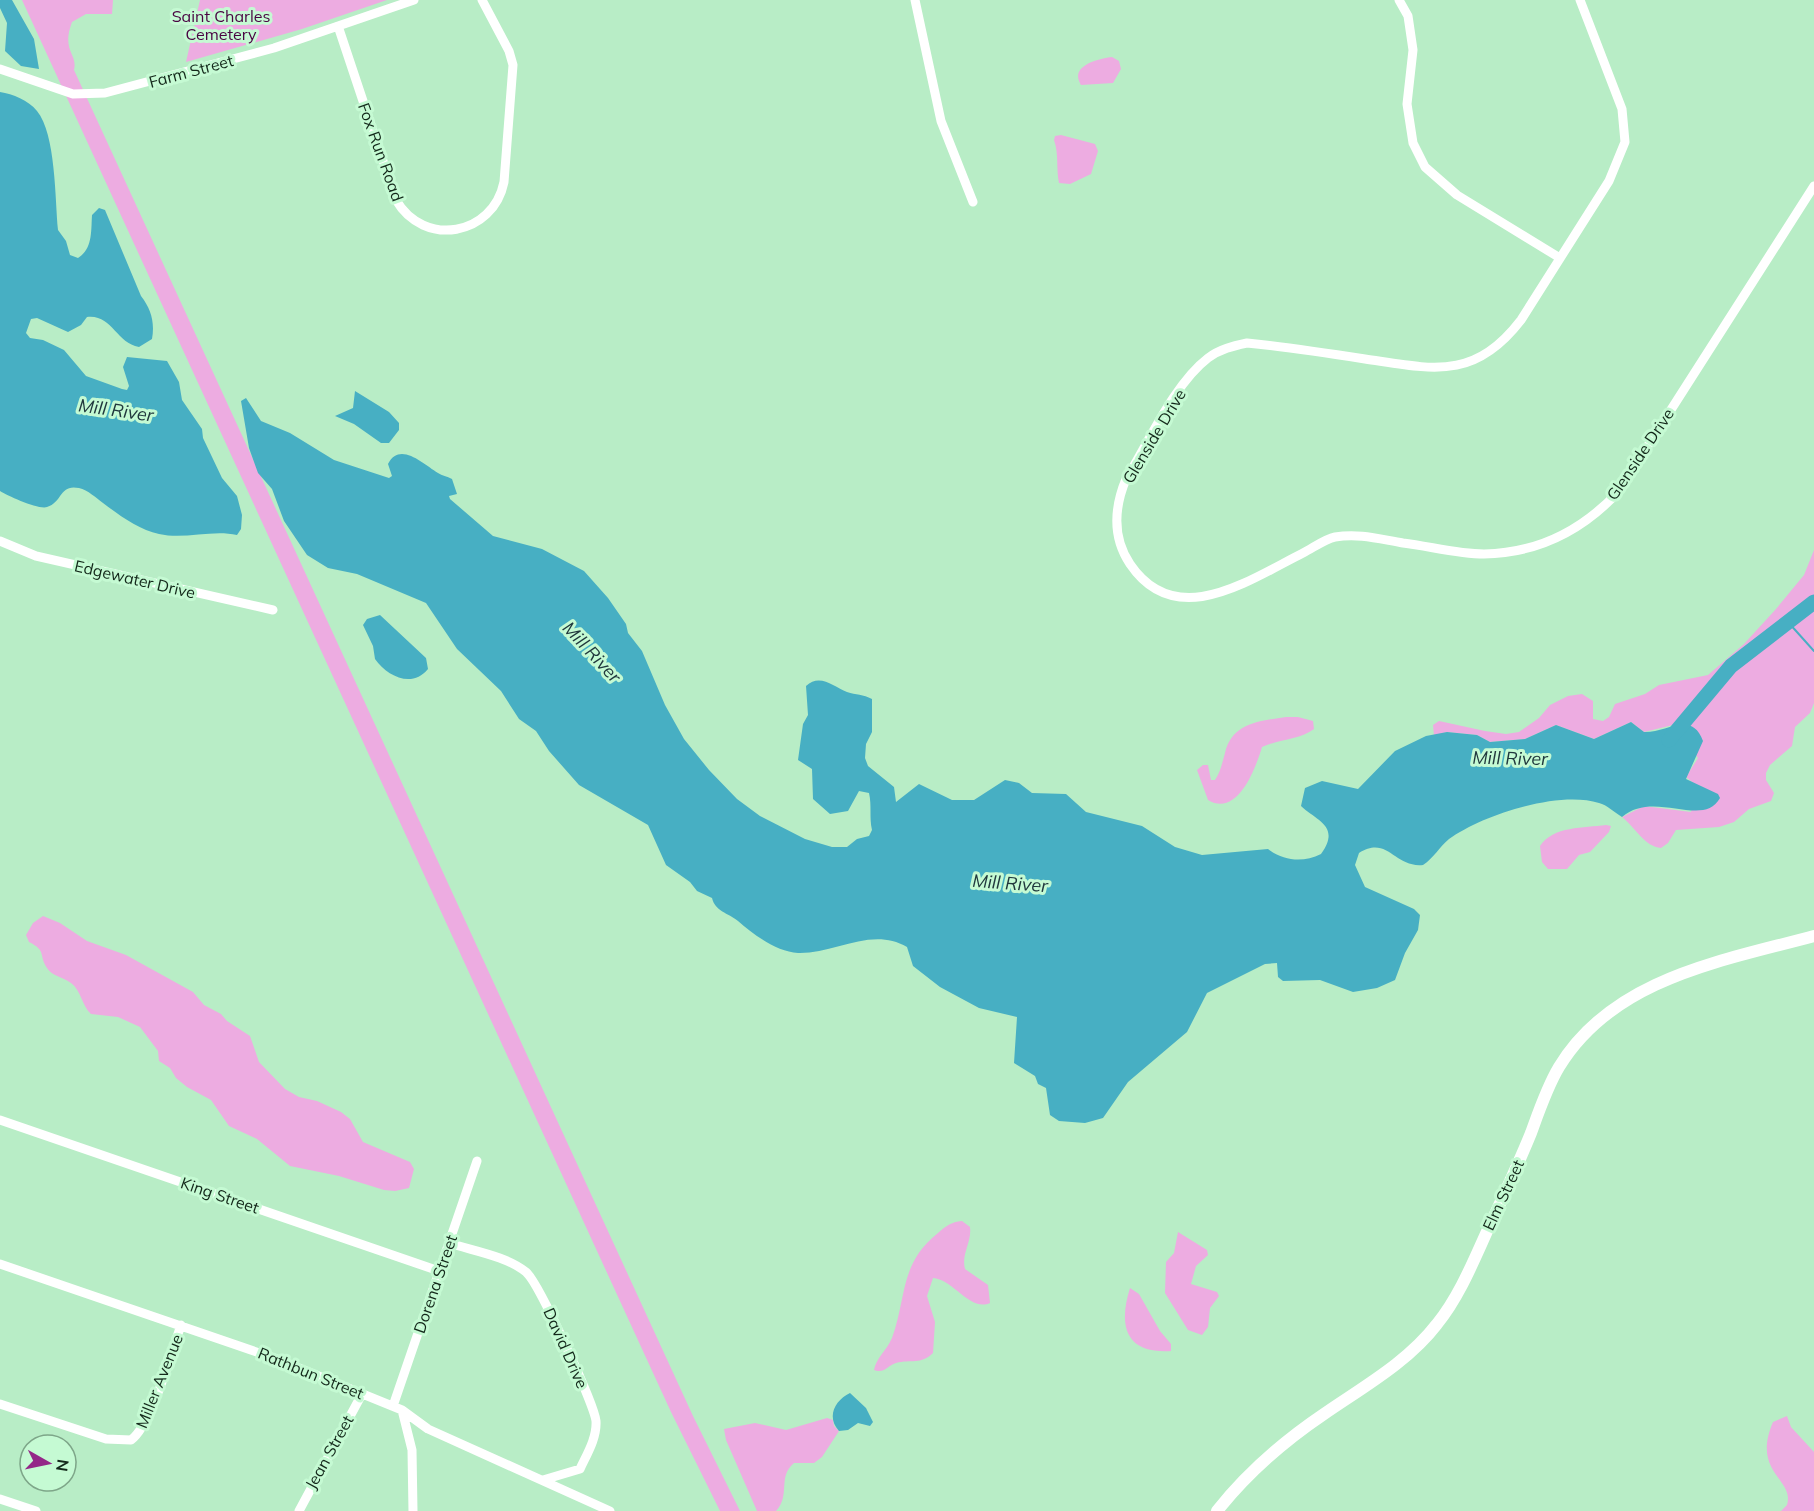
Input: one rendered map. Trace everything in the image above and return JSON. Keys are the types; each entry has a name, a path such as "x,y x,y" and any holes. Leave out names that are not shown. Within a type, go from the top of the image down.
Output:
{"main road":[{"name":"Elm Street","path":"1217,1511 1259,1464 1317,1419 1395,1365 1438,1324 1453,1300 1496,1212 1559,1068 1589,1030 1629,998 1659,982 1713,963 1814,936"}],"street":[{"name":"Farm Street","path":"0,69 73,94 105,93 222,63 414,0"},
{"name":"Fox Run Road","path":"338,26 396,200 407,215 422,225 439,231 457,230 474,225 488,214 499,199 504,182 513,65 509,51 482,0"},
{"path":"915,0 940,121 973,202"},
{"path":"1399,0 1408,16 1413,50 1407,104 1413,143 1425,167 1457,195 1560,258"},
{"name":"Glenside Drive","path":"1580,0 1622,109 1625,142 1609,181 1508,337 1475,360 1436,369 1247,343 1227,348 1209,358 1181,389 1126,478 1120,494 1116,511 1119,540 1125,556 1140,579 1160,592 1178,598 1201,598 1232,589 1333,537 1363,535 1482,554 1538,546 1564,536 1599,512 1619,490 1814,186"},
{"name":"Edgewater Drive","path":"0,541 36,556 273,610"},
{"name":"King Street","path":"0,1120 439,1270"},
{"name":"Dorena Street","path":"397,1408 439,1270 477,1161"},
{"name":"David Drive","path":"449,1243 513,1264 531,1277 544,1299 590,1400 596,1423 595,1432 580,1469 543,1480"},
{"name":"Rathbun Street","path":"0,1264 274,1358 397,1408 428,1429 610,1511"},
{"name":"Miller Avenue","path":"0,1404 96,1436 131,1440 140,1429 158,1390 181,1325"},
{"name":"Jean Street","path":"299,1511 362,1394"},
{"path":"397,1408 412,1450 413,1511"},
{"path":"0,1499 36,1511"}],"green space":[{"path":"22,0 113,0 112,14 86,14 72,22 68,39 75,65 74,70 693,1416 740,1511 720,1511 671,1412"},
{"name":"Saint Charles Cemetery","path":"200,0 387,0 302,29 186,62"},
{"path":"1112,57 1119,61 1121,69 1113,83 1081,85 1078,78 1082,68 1092,62"},
{"path":"1061,135 1095,144 1098,151 1091,174 1070,184 1059,183 1054,140 1055,136"},
{"path":"1814,550 1814,703 1810,713 1795,727 1792,746 1770,765 1766,773 1766,780 1774,793 1771,801 1749,809 1734,822 1719,827 1676,830 1668,843 1661,848 1650,844 1622,817 1644,806 1691,812 1697,786 1686,777 1698,758 1673,725 1644,732 1631,722 1594,739 1556,725 1525,739 1490,742 1477,735 1447,732 1434,736 1433,725 1439,721 1506,734 1519,732 1539,718 1550,705 1568,696 1582,694 1593,701 1593,719 1603,721 1609,717 1615,704 1645,694 1659,685 1708,675 1744,644 1776,609 1804,575"},
{"path":"1286,717 1313,721 1314,729 1308,733 1262,747 1250,777 1237,796 1228,802 1219,804 1208,800 1197,770 1203,765 1208,765 1211,780 1215,780 1229,743 1240,729 1257,722"},
{"path":"1611,826 1609,832 1590,852 1579,855 1567,869 1548,869 1542,862 1540,846 1546,839 1561,831"},
{"path":"43,916 60,923 87,941 126,955 193,992 204,1005 221,1014 227,1021 250,1036 259,1062 285,1089 299,1097 317,1101 341,1112 350,1119 363,1142 410,1162 414,1169 409,1188 395,1191 384,1190 339,1176 290,1166 257,1139 229,1126 211,1100 187,1087 176,1078 170,1068 159,1061 158,1051 140,1027 118,1017 91,1014 74,986 49,971 40,950 29,942 26,935 33,923"},
{"path":"962,1221 970,1227 970,1238 964,1258 965,1269 988,1285 990,1303 983,1305 975,1303 948,1284 933,1278 927,1296 935,1322 933,1353 924,1359 896,1363 883,1370 874,1370 892,1338 906,1282 916,1257 925,1245 944,1228"},
{"path":"1178,1232 1207,1250 1208,1255 1196,1266 1191,1284 1217,1292 1219,1296 1210,1308 1208,1327 1202,1335 1188,1330 1165,1293 1166,1262 1174,1253"},
{"path":"1130,1288 1139,1294 1160,1331 1171,1344 1171,1351 1155,1351 1143,1347 1134,1342 1128,1334 1125,1313"},
{"path":"1787,1416 1791,1427 1814,1452 1814,1511 1781,1511 1787,1505 1788,1496 1770,1464 1767,1453 1773,1422"},
{"path":"827,1418 833,1420 834,1426 839,1431 822,1457 814,1463 794,1463 786,1474 783,1499 776,1511 757,1511 726,1440 724,1429 755,1423 786,1430"}],"water":[{"path":"0,0 12,0 34,39 39,69 21,66 5,51 7,23 0,8"},
{"path":"0,92 25,101 37,111 43,121 51,151 58,230 66,241 70,255 78,258 83,254 89,244 92,215 99,208 105,210 141,296 150,311 153,327 152,339 139,347 125,340 108,324 95,317 87,317 81,325 68,332 37,318 31,319 26,333 30,338 43,340 64,350 86,376 127,390 129,386 123,367 127,357 167,361 179,382 182,400 202,429 203,438 222,478 237,496 242,515 241,529 237,535 218,533 169,536 152,532 130,522 89,492 79,488 73,487 64,491 52,505 47,507 24,502 0,491"},
{"path":"355,391 389,412 399,423 399,430 389,443 381,443 354,424 335,416 353,408"},
{"path":"246,398 261,421 290,433 334,460 389,478 392,476 388,464 393,457 399,454 412,456 452,479 457,494 449,496 450,499 493,536 542,549 584,571 608,598 626,624 628,633 642,651 665,705 684,739 709,770 737,799 760,816 805,839 832,847 847,847 857,839 869,836 872,830 870,802 869,793 859,791 848,811 830,814 813,799 812,769 798,760 803,724 808,715 806,686 816,681 827,682 847,692 872,699 872,732 866,744 865,758 868,766 894,787 896,802 919,784 952,800 974,800 1005,780 1019,783 1032,793 1066,794 1086,812 1142,826 1175,847 1202,855 1268,849 1280,856 1301,860 1321,854 1327,845 1328,830 1320,820 1301,806 1305,788 1322,781 1358,789 1395,751 1426,736 1447,732 1477,735 1490,742 1525,739 1556,725 1594,739 1631,722 1644,732 1685,725 1698,732 1703,741 1686,779 1718,794 1720,798 1712,807 1702,810 1648,807 1635,809 1622,817 1602,804 1582,800 1543,802 1500,814 1463,830 1442,845 1423,865 1413,865 1384,850 1369,848 1359,853 1355,865 1365,887 1414,909 1420,915 1418,930 1405,953 1395,980 1377,988 1353,992 1320,980 1283,981 1278,977 1277,963 1265,964 1207,993 1187,1032 1128,1082 1103,1118 1085,1123 1059,1121 1050,1115 1046,1088 1038,1084 1035,1076 1014,1063 1017,1017 979,1008 940,987 913,966 907,947 894,941 867,940 825,950 798,953 782,950 758,937 719,909 712,898 697,891 690,882 666,865 648,825 579,785 549,751 536,731 519,719 501,691 457,649 426,603 357,574 328,568 307,555 284,521 272,489 258,473 249,448 241,401"},
{"path":"380,615 426,658 428,669 422,675 415,678 400,678 386,671 375,659 373,646 363,625 367,619"},
{"path":"850,1393 866,1408 873,1422 870,1426 858,1423 848,1430 839,1431 833,1420 834,1409 840,1400"}],"waterway":[{"name":"Mill River","path":"1669,740 1731,666 1814,602"},
{"path":"1788,622 1814,651"}]}
